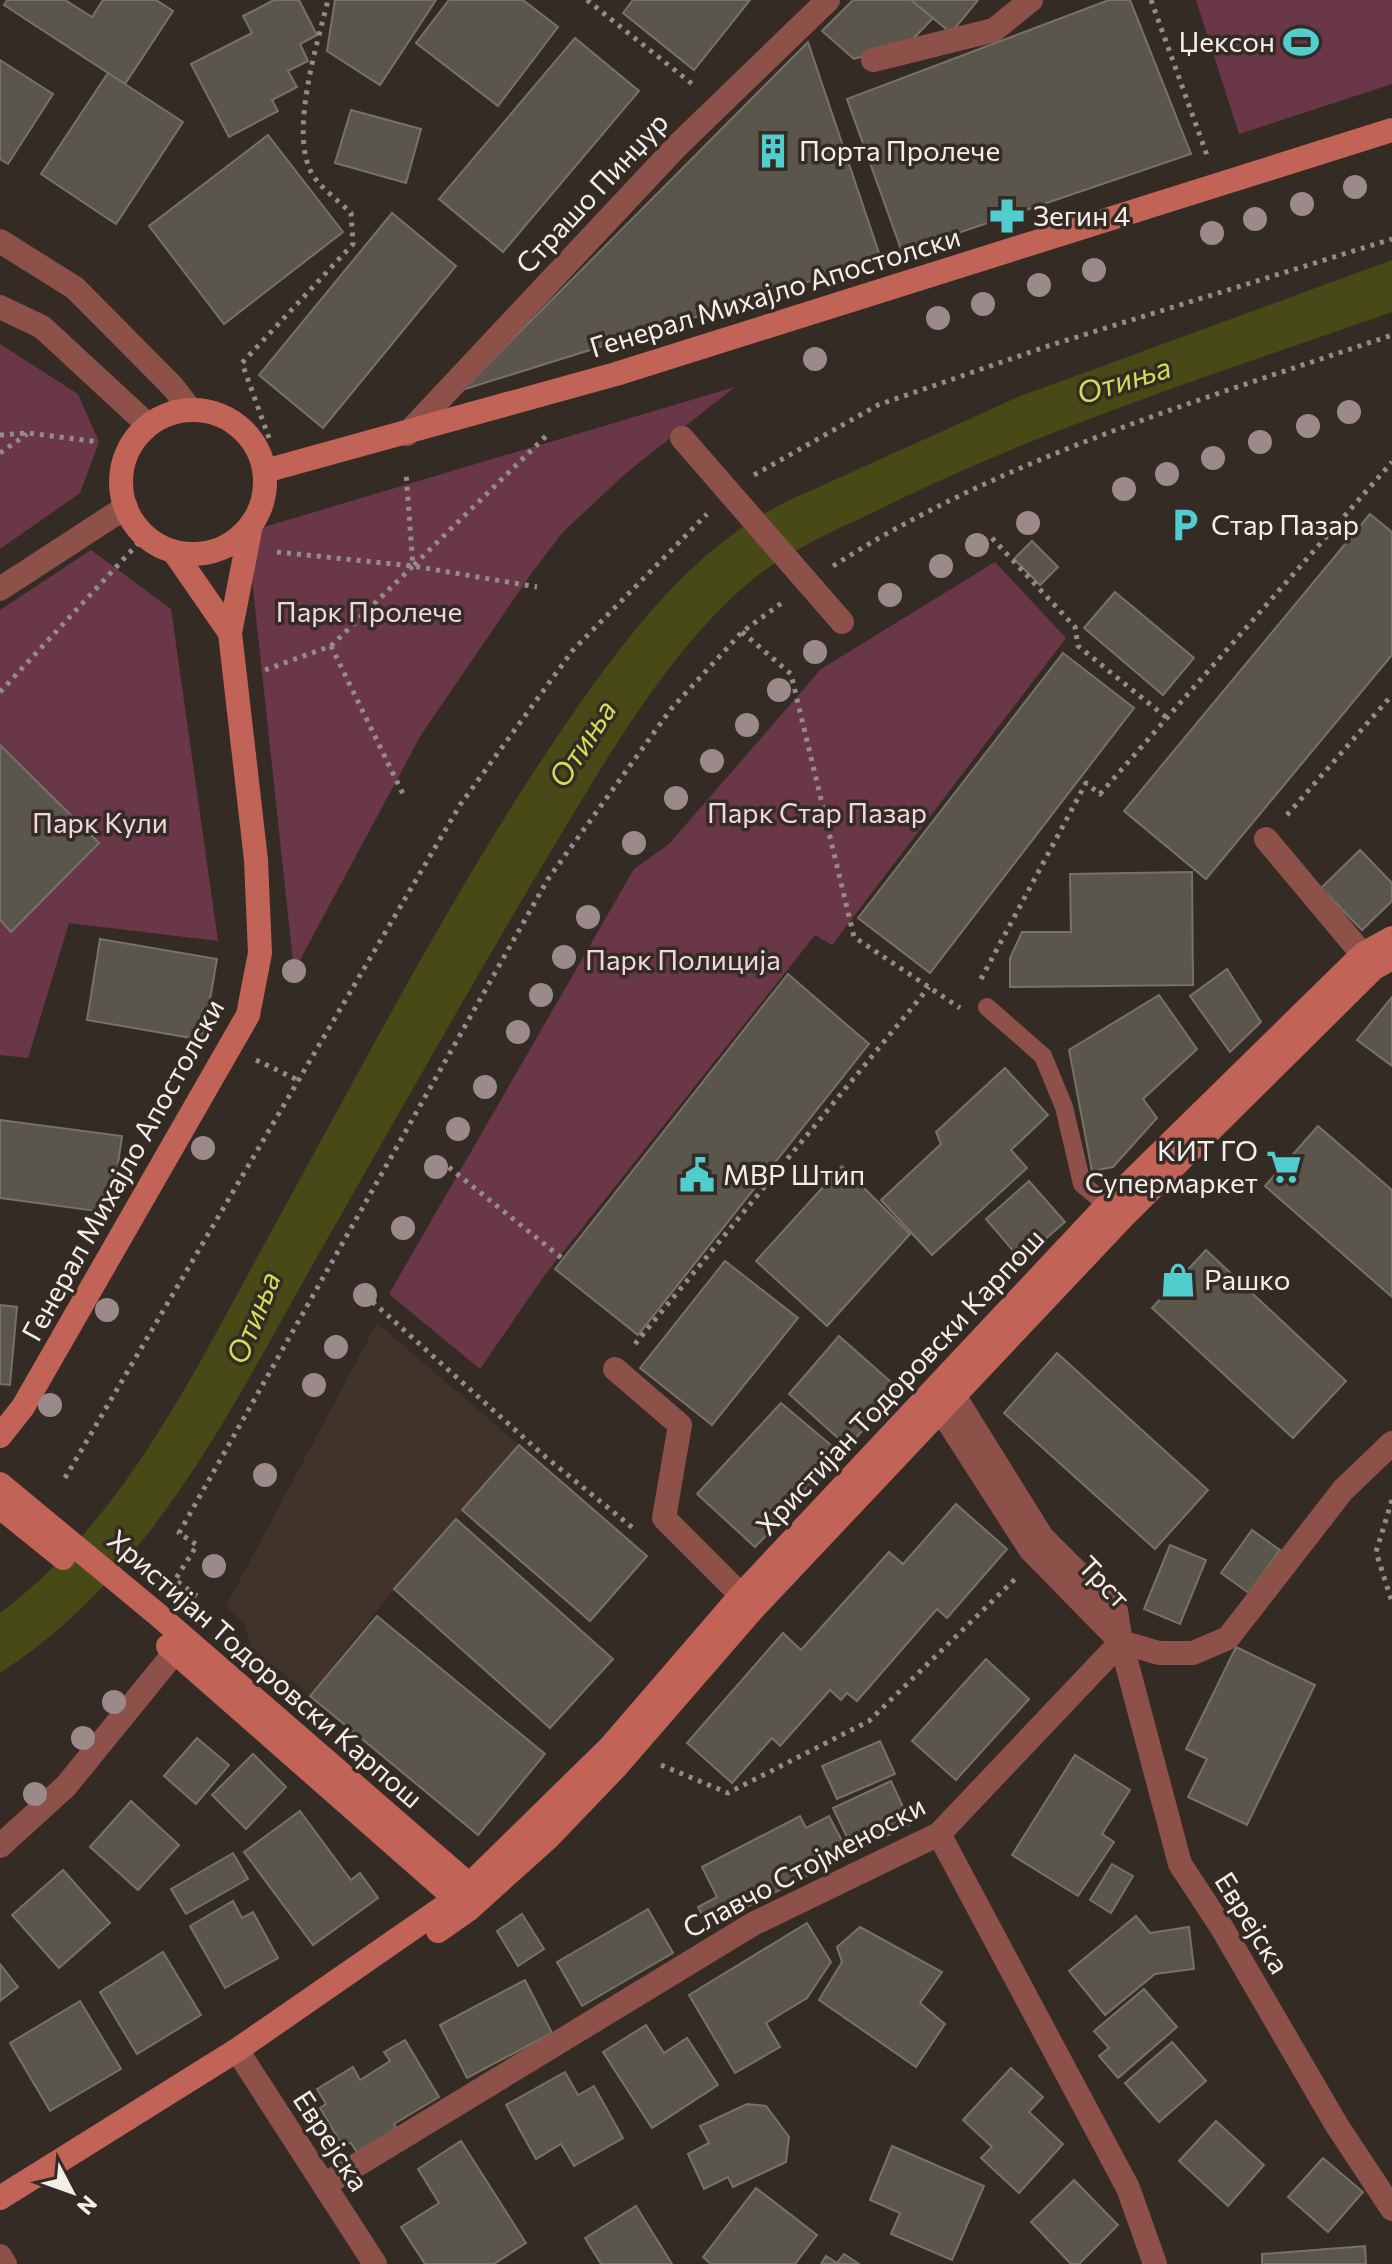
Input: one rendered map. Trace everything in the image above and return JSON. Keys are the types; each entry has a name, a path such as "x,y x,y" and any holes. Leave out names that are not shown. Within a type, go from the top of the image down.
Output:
{"street":[{"name":"Страшо Пинџур","path":"407,434 719,104 828,0"},
{"path":"873,60 994,30 1031,0"},
{"name":"Генерал Михајло Апостолски","path":"265,471 631,370 1392,130"},
{"path":"0,241 75,288 173,387 190,409"},
{"path":"0,307 42,327 148,425"},
{"path":"190,409 211,412 231,420 247,434 265,471 260,509 251,525 217,550 197,554 174,552 145,536 126,507 121,485 124,463 133,442 148,425 168,414 190,409"},
{"path":"690,446 836,614"},
{"path":"0,589 126,507"},
{"name":"Генерал Михајло Апостолски","path":"0,1436 23,1407 248,1015 260,953 256,860 230,633 251,525"},
{"name":"Генерал Михајло Апостолски","path":"174,552 230,633"},
{"path":"1266,839 1376,960"},
{"name":"Христијан Тодоровски Карпош","path":"0,2215 241,2056 469,1898 549,1837 617,1766 944,1396 1115,1211 1376,960 1392,938"},
{"path":"615,1369 680,1425 664,1518 741,1595"},
{"name":"Христијан Тодоровски Карпош","path":"469,1898 610,1747 741,1595 944,1396"},
{"name":"Трст","path":"944,1396 1042,1537 1116,1611 1121,1642"},
{"path":"1121,1642 1159,1653 1193,1653 1228,1638 1343,1490 1392,1443"},
{"path":"0,1484 10,1507 152,1621"},
{"name":"Христијан Тодоровски Карпош","path":"152,1621 469,1898"},
{"name":"Христијан Тодоровски Карпош","path":"152,1621 175,1652 469,1898"},
{"name":"Славчо Стојменоски","path":"324,2185 753,1924 939,1834 1121,1642"},
{"name":"Еврејска","path":"1121,1642 1180,1864 1222,1928 1336,2124 1392,2209"},
{"path":"0,1846 66,1786 175,1652"},
{"path":"939,1834 1128,2188 1152,2262"},
{"name":"Христијан Тодоровски Карпош","path":"0,2198 241,2056"},
{"name":"Еврејска","path":"241,2056 375,2264"},
{"path":"0,2256 5,2264"}],"lane":[{"path":"979,1002 1043,1056 1064,1107 1082,1184 1115,1211"}],"path":[{"path":"270,441 242,363 353,244 351,213 312,175 302,144 315,52 328,0"},
{"path":"587,0 719,104"},
{"path":"1151,0 1211,166"},
{"path":"747,479 878,405 1048,346 1392,239"},
{"path":"824,572 891,528 1107,431 1392,335"},
{"path":"0,453 28,433"},
{"path":"0,435 28,433 99,442"},
{"path":"259,672 331,646 547,435"},
{"path":"978,984 1086,783 1100,794 1392,462"},
{"path":"406,473 413,566"},
{"path":"65,1478 476,782 573,650 716,505"},
{"path":"0,692 145,536"},
{"path":"992,538 1075,627 1078,646 1167,718"},
{"path":"267,551 413,566 537,587"},
{"path":"197,1596 175,1580 197,1545 179,1533 548,879 671,709 742,632 786,600"},
{"path":"742,632 791,674 854,937 964,1011 979,1002"},
{"path":"331,646 403,794"},
{"path":"1266,839 1392,695"},
{"path":"615,1369 929,987"},
{"path":"256,1060 298,1080"},
{"path":"441,1161 563,1259"},
{"path":"365,1295 542,1454 638,1531"},
{"path":"1392,1500 1376,1552 1392,1602"},
{"path":"653,1761 728,1793 869,1721 1027,1568"}],"shaded area":[{"path":"377,1323 519,1445 394,1589 310,1696 252,1648 244,1624 226,1606"}],"green space":[{"name":"Џексон","path":"1196,0 1392,0 1392,84 1239,134"},
{"path":"0,344 78,394 99,442 80,493 0,549"},
{"name":"Парк Пролече","path":"735,387 626,473 562,533 531,574 421,735 294,971 247,532"},
{"name":"Парк Кули","path":"91,550 171,609 218,941 69,923 28,1058 0,1055 0,610"},
{"path":"995,562 1066,638 832,945 815,935 544,1276 480,1369 389,1294 634,869 669,844 821,669"}],"water":[{"name":"Отиња","path":"1392,260 1392,312 1067,427 940,480 798,550 767,568 724,605 672,665 604,764 468,993 216,1434 180,1489 142,1541 100,1590 52,1634 0,1673 0,1613 45,1575 85,1533 155,1438 215,1335 411,976 485,850 563,728 610,662 662,599 721,543 790,500 1018,397"}],"building":[{"path":"7,0 65,0 92,17 103,0 156,0 173,11 125,84 4,5"},
{"path":"274,0 299,0 317,35 300,44 308,61 288,71 297,87 272,100 278,111 229,137 191,64 252,33 243,16"},
{"path":"335,0 436,0 380,85 327,51"},
{"path":"449,0 523,0 558,27 498,106 416,43"},
{"path":"633,0 750,0 694,70 623,13"},
{"path":"853,0 911,0 933,18 908,44 854,59 822,31"},
{"path":"911,0 978,0 951,33"},
{"path":"1109,0 1130,0 1191,154 902,252 847,99"},
{"path":"575,38 639,91 503,252 439,199"},
{"name":"Порта Пролече","path":"808,42 881,259 462,390"},
{"path":"0,60 53,94 8,164 0,159"},
{"path":"108,73 183,122 116,224 41,174"},
{"path":"351,110 421,129 406,183 335,163"},
{"path":"268,135 343,232 224,324 149,226"},
{"path":"392,213 456,266 323,428 259,375"},
{"path":"1370,514 1392,532 1392,655 1206,879 1124,811"},
{"path":"1032,541 1058,567 1040,585 1014,559"},
{"path":"1115,592 1194,658 1163,695 1084,628"},
{"path":"1063,653 1134,708 930,973 858,918"},
{"path":"0,745 99,843 11,932 0,920"},
{"path":"1360,850 1392,883 1392,901 1362,930 1321,888"},
{"path":"1192,872 1193,985 1010,987 1010,958 1022,932 1071,932 1070,874"},
{"path":"100,939 217,959 203,1040 87,1020"},
{"path":"1227,969 1261,1022 1230,1052 1190,996"},
{"name":"МВР Штип","path":"788,974 869,1044 638,1335 555,1269"},
{"path":"1159,995 1197,1049 1143,1099 1157,1118 1113,1167 1092,1171 1069,1050"},
{"path":"1392,997 1392,1066 1357,1040"},
{"path":"1005,1068 1048,1115 1011,1150 1027,1168 932,1255 881,1200 941,1144 936,1132"},
{"path":"0,1120 122,1136 111,1213 0,1198"},
{"path":"1318,1126 1392,1190 1392,1297 1265,1186"},
{"path":"842,1166 910,1234 827,1326 756,1261"},
{"path":"1029,1181 1065,1222 1021,1260 986,1219"},
{"path":"1206,1250 1346,1381 1293,1438 1152,1308"},
{"path":"725,1261 798,1318 712,1425 640,1368"},
{"path":"0,1305 17,1307 10,1385 0,1384"},
{"path":"839,1336 899,1389 848,1447 789,1394"},
{"path":"1057,1353 1208,1490 1155,1549 1004,1413"},
{"path":"781,1403 844,1456 755,1547 697,1494"},
{"path":"519,1445 647,1556 590,1621 462,1510"},
{"path":"956,1504 1007,1549 947,1618 937,1609 857,1701 847,1693 841,1700 830,1690 780,1746 772,1738 732,1783 687,1743 783,1633 801,1650 889,1552 903,1564"},
{"path":"456,1519 613,1659 550,1728 394,1589"},
{"path":"1252,1530 1280,1550 1249,1593 1221,1573"},
{"path":"1170,1545 1206,1560 1180,1624 1144,1609"},
{"path":"377,1616 545,1754 478,1835 310,1696"},
{"path":"1236,1647 1315,1685 1247,1825 1188,1797 1207,1759 1186,1749"},
{"path":"986,1659 1029,1699 956,1780 912,1741"},
{"path":"197,1738 229,1765 196,1804 164,1776"},
{"path":"880,1741 895,1774 837,1799 822,1766"},
{"path":"253,1754 286,1787 246,1829 212,1795"},
{"path":"1075,1755 1130,1790 1102,1834 1114,1842 1078,1896 1012,1855"},
{"path":"891,1781 911,1824 854,1852 833,1808"},
{"path":"131,1801 179,1845 138,1890 90,1847"},
{"path":"300,1811 351,1880 360,1873 378,1898 313,1945 244,1852"},
{"path":"800,1816 806,1828 829,1816 849,1854 708,1927 698,1907 717,1897 702,1867"},
{"path":"233,1853 248,1879 186,1914 171,1889"},
{"path":"1112,1864 1133,1876 1111,1913 1090,1900"},
{"path":"63,1870 110,1923 59,1968 12,1915"},
{"path":"233,1901 242,1918 253,1912 278,1958 225,1988 190,1926"},
{"path":"648,1909 673,1953 582,2006 557,1962"},
{"path":"522,1914 544,1949 518,1966 497,1931"},
{"path":"1136,1916 1150,1933 1189,1927 1194,1969 1155,1974 1105,2015 1069,1971"},
{"path":"807,1923 831,1962 807,1998 766,2023 780,2047 735,2073 689,1995"},
{"path":"860,1927 942,1972 920,2003 945,2024 916,2067 819,2000 842,1962 837,1947"},
{"path":"163,1952 201,2015 137,2054 100,1992"},
{"path":"0,1964 18,1987 0,2001"},
{"path":"525,1980 552,2033 467,2078 440,2025"},
{"path":"1144,1989 1177,2027 1118,2078 1099,2056 1109,2048 1094,2031"},
{"path":"80,2001 121,2069 50,2111 10,2043"},
{"path":"646,2025 664,2053 687,2038 718,2085 652,2128 603,2052"},
{"path":"405,2040 439,2097 394,2124 397,2129 358,2154 351,2143 342,2145 320,2108 326,2104 317,2089 353,2067 360,2080 390,2061 384,2052"},
{"path":"1172,2042 1206,2081 1159,2122 1125,2083"},
{"path":"1011,2068 1043,2097 1029,2112 1063,2144 1019,2193 981,2158 992,2147 963,2120"},
{"path":"565,2072 578,2095 594,2086 623,2138 574,2166 561,2144 536,2159 506,2105"},
{"path":"747,2104 766,2106 789,2137 786,2162 733,2187 728,2177 704,2189 688,2154 709,2143 700,2126"},
{"path":"1216,2121 1264,2165 1228,2206 1179,2161"},
{"path":"461,2141 526,2243 494,2264 425,2264 401,2227 439,2203 418,2169"},
{"path":"892,2146 984,2186 952,2260 891,2234 900,2213 870,2200"},
{"path":"1323,2158 1363,2192 1328,2232 1288,2197"},
{"path":"1074,2180 1118,2225 1079,2264 1071,2264 1031,2222"},
{"path":"756,2188 817,2235 795,2264 711,2264 703,2257"},
{"path":"636,2206 672,2264 601,2264 585,2238"},
{"path":"1365,2246 1366,2264 1262,2264 1262,2254"},
{"path":"844,2254 859,2264 821,2264 826,2256 837,2263"}],"place":[{"name":"Џексон","path":"1301,42"},
{"name":"Порта Пролече","path":"773,151"},
{"name":"Зегин 4","path":"1007,216"},
{"name":"Стар Пазар","path":"1185,525"},
{"name":"КИТ ГО Супермаркет","path":"1284,1167"},
{"name":"МВР Штип","path":"697,1175"},
{"name":"Рашко","path":"1178,1280"}],"park label":[{"name":"Парк Стар Пазар","path":"817,813"},
{"name":"Парк Полиција","path":"683,960"}]}
